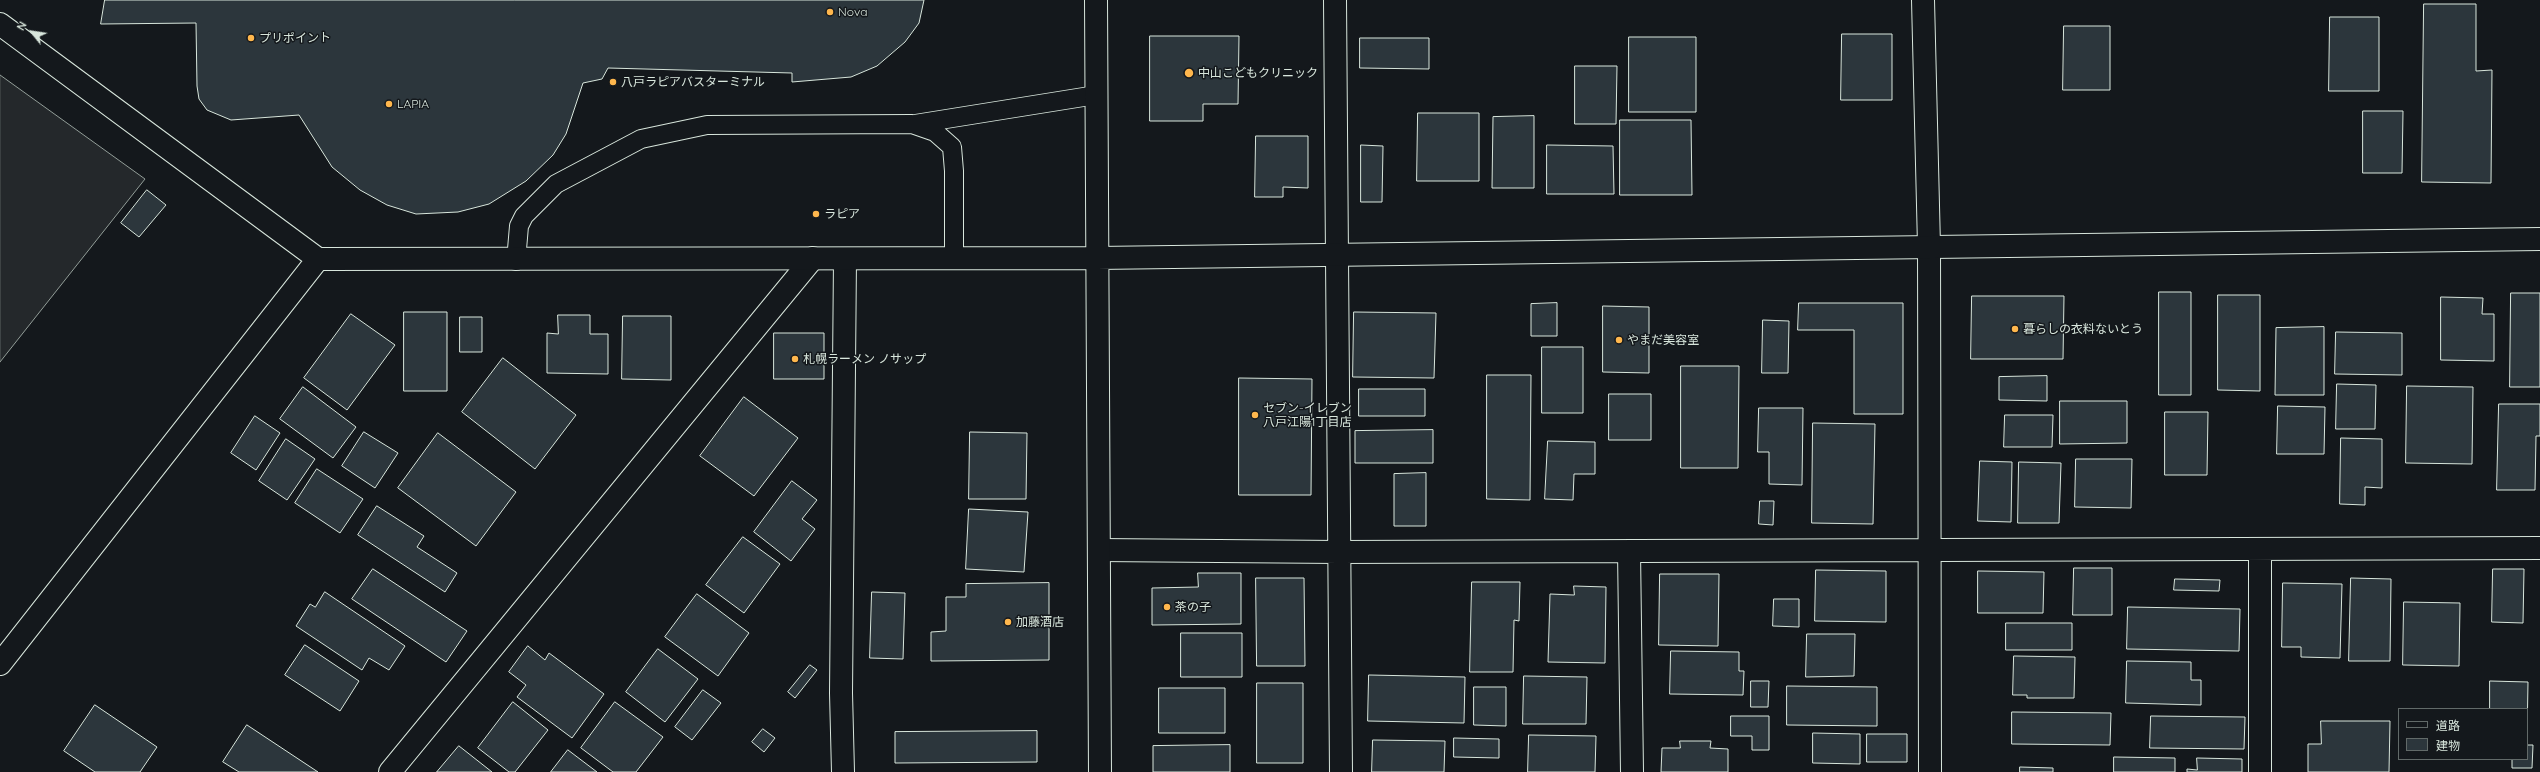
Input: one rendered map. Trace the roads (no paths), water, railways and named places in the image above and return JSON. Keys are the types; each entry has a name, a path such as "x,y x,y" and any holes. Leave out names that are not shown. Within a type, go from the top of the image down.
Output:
{"street":[{"path":"1096,0 1100,772"},
{"path":"1335,0 1338,254 1338,552 1341,772"},
{"path":"1923,0 1929,246 1928,550 1930,772"},
{"path":"0,24 318,259 516,260 1097,258 2540,239"},
{"path":"390,772 813,258"},
{"path":"0,664 318,259"},
{"path":"843,772 841,685 845,259"},
{"path":"1099,550 1338,552 2540,548"},
{"path":"2260,549 2260,772"},
{"path":"1629,551 1632,772"}],"lane":[{"path":"516,260 519,226 524,216 556,184 641,139 707,125 912,124 1096,95"},
{"path":"912,124 935,132 952,147 954,171 954,258"}],"place":[{"name":"Nova","path":"830,12"},
{"name":"プリポイント","path":"251,38"},
{"name":"中山こどもクリニック","path":"1189,73"},
{"name":"八戸ラピアバスターミナル","path":"613,82"},
{"name":"LAPIA","path":"389,104"},
{"name":"ラピア","path":"816,214"},
{"name":"暮らしの衣料ないとう","path":"2015,329"},
{"name":"やまだ美容室","path":"1619,340"},
{"name":"札幌ラーメン ノサップ","path":"795,359"},
{"name":"セブン-イレブン 八戸江陽1丁目店","path":"1255,415"},
{"name":"茶の子","path":"1167,607"},
{"name":"加藤酒店","path":"1008,622"}]}
